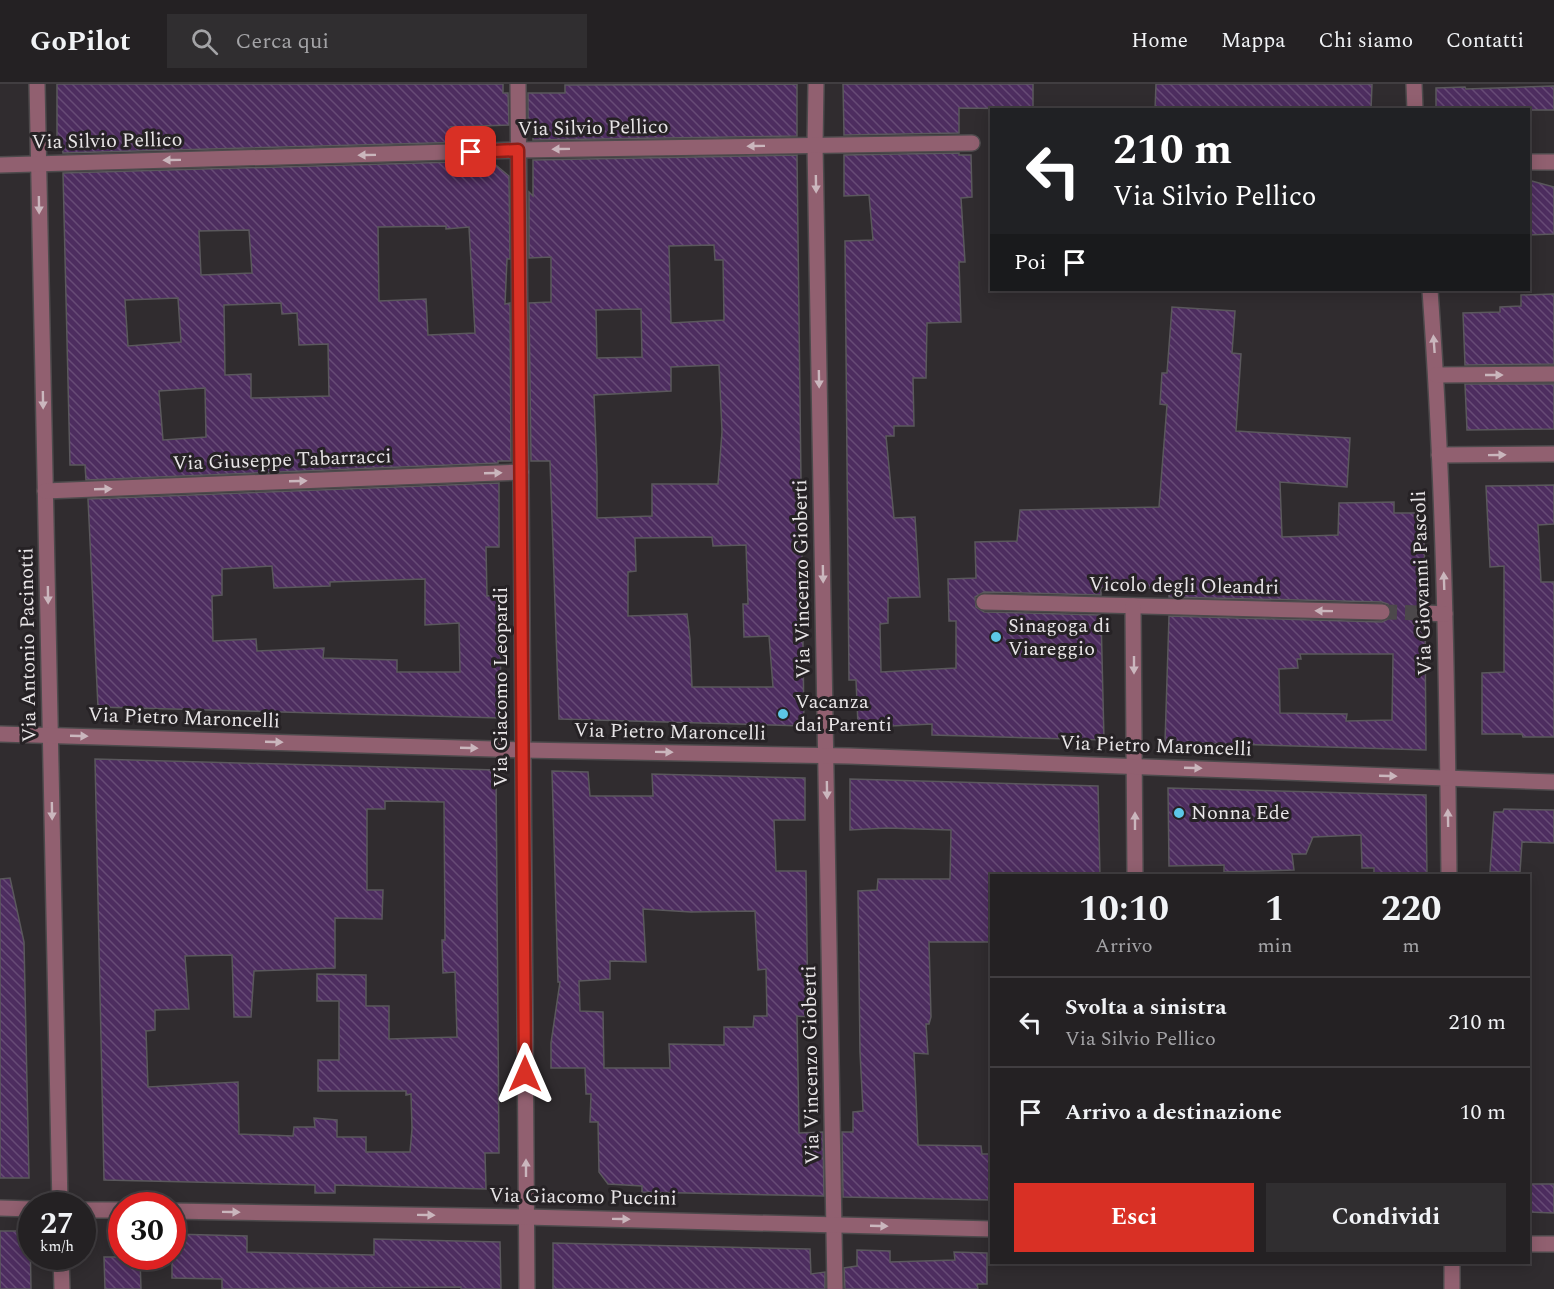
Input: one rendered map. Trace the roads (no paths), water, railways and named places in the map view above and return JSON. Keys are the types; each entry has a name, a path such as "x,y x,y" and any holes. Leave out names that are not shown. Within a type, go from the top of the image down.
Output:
{"street":[{"name":"Via Antonio Pacinotti","path":"37,84 60,1192"},
{"name":"Via Giacomo Leopardi","path":"518,84 527,1289"},
{"name":"Via Vincenzo Gioberti","path":"816,84 815,145 836,1224 835,1289"},
{"path":"1414,84 1415,108"},
{"name":"Via Silvio Pellico","path":"0,165 518,150 972,143"},
{"path":"1530,162 1554,162"},
{"name":"Via Giovanni Pascoli","path":"1430,291 1436,375 1445,614 1449,874"},
{"path":"1436,375 1554,374"},
{"path":"1439,455 1554,454"},
{"name":"Via Giuseppe Tabarracci","path":"45,491 521,472"},
{"name":"Vicolo degli Oleandri","path":"984,602 1382,612"},
{"path":"1133,606 1135,874"},
{"path":"1425,613 1445,614"},
{"name":"Via Pietro Maroncelli","path":"0,734 523,750 826,756 1554,782"},
{"path":"0,1208 18,1209"},
{"name":"Via Giacomo Puccini","path":"186,1211 990,1229"},
{"path":"1530,1244 1554,1244"},
{"path":"1452,1264 1452,1289"},
{"path":"61,1270 62,1289"}],"tunnel":[{"path":"1382,612 1425,613"}],"place":[{"name":"Sinagoga di Viareggio","path":"996,637"},
{"name":"Vacanza dai Parenti","path":"783,714"},
{"name":"Nonna Ede","path":"1179,813"}]}
